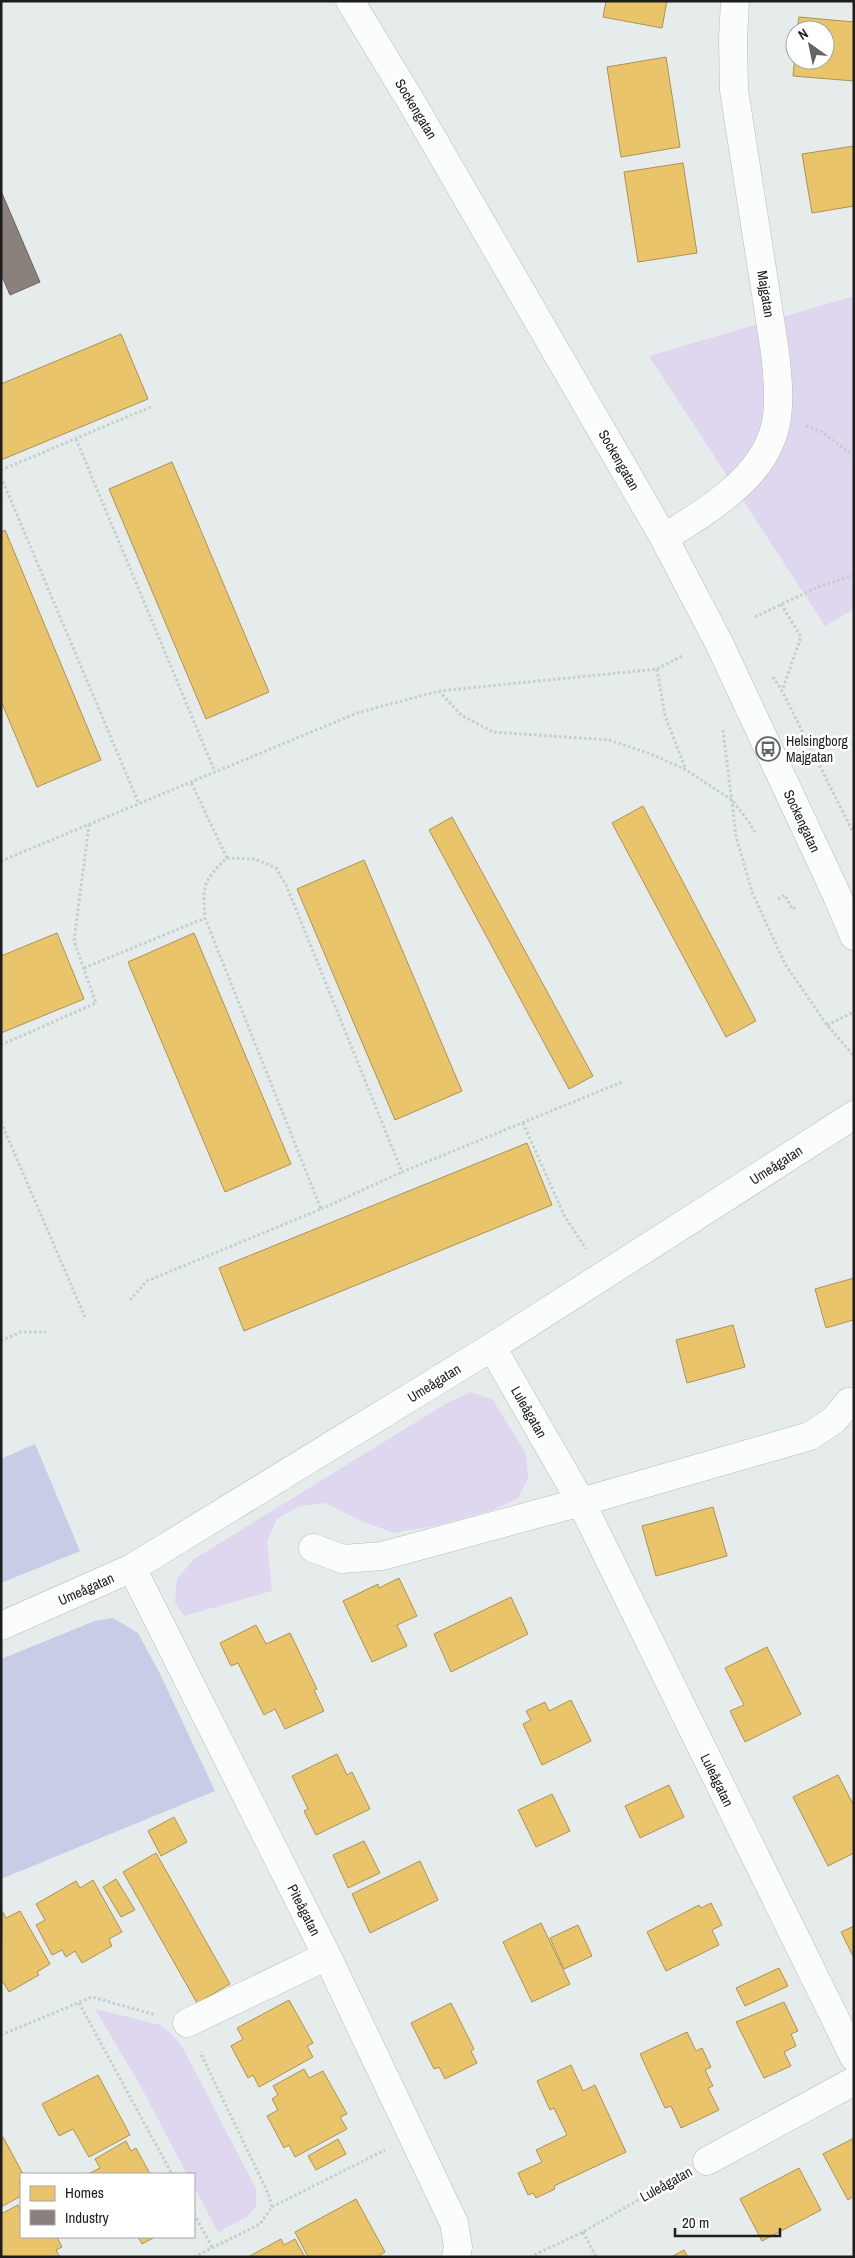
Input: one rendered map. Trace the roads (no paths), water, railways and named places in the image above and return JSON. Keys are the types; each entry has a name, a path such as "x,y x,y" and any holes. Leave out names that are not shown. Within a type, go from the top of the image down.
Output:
{"street":[{"name":"Sockengatan","path":"350,1 417,111 664,538 719,643 834,889 854,936"},
{"name":"Majgatan","path":"664,538 710,509 737,488 757,463 771,441 777,417 778,386 775,352 734,90 732,39 735,1"},
{"name":"Umeågatan","path":"1,1626 132,1568 492,1347 854,1116"},
{"name":"Luleågatan","path":"492,1347 580,1502 854,2057"},
{"path":"313,1548 343,1559 382,1556 810,1436 834,1420 849,1402"},
{"name":"Piteågatan","path":"132,1568 327,1956 454,2223 458,2247 456,2257"},
{"path":"187,2023 327,1956"},
{"name":"Luleågatan","path":"707,2161 854,2081"}],"place":[{"name":"Helsingborg Majgatan","path":"768,749"}]}
